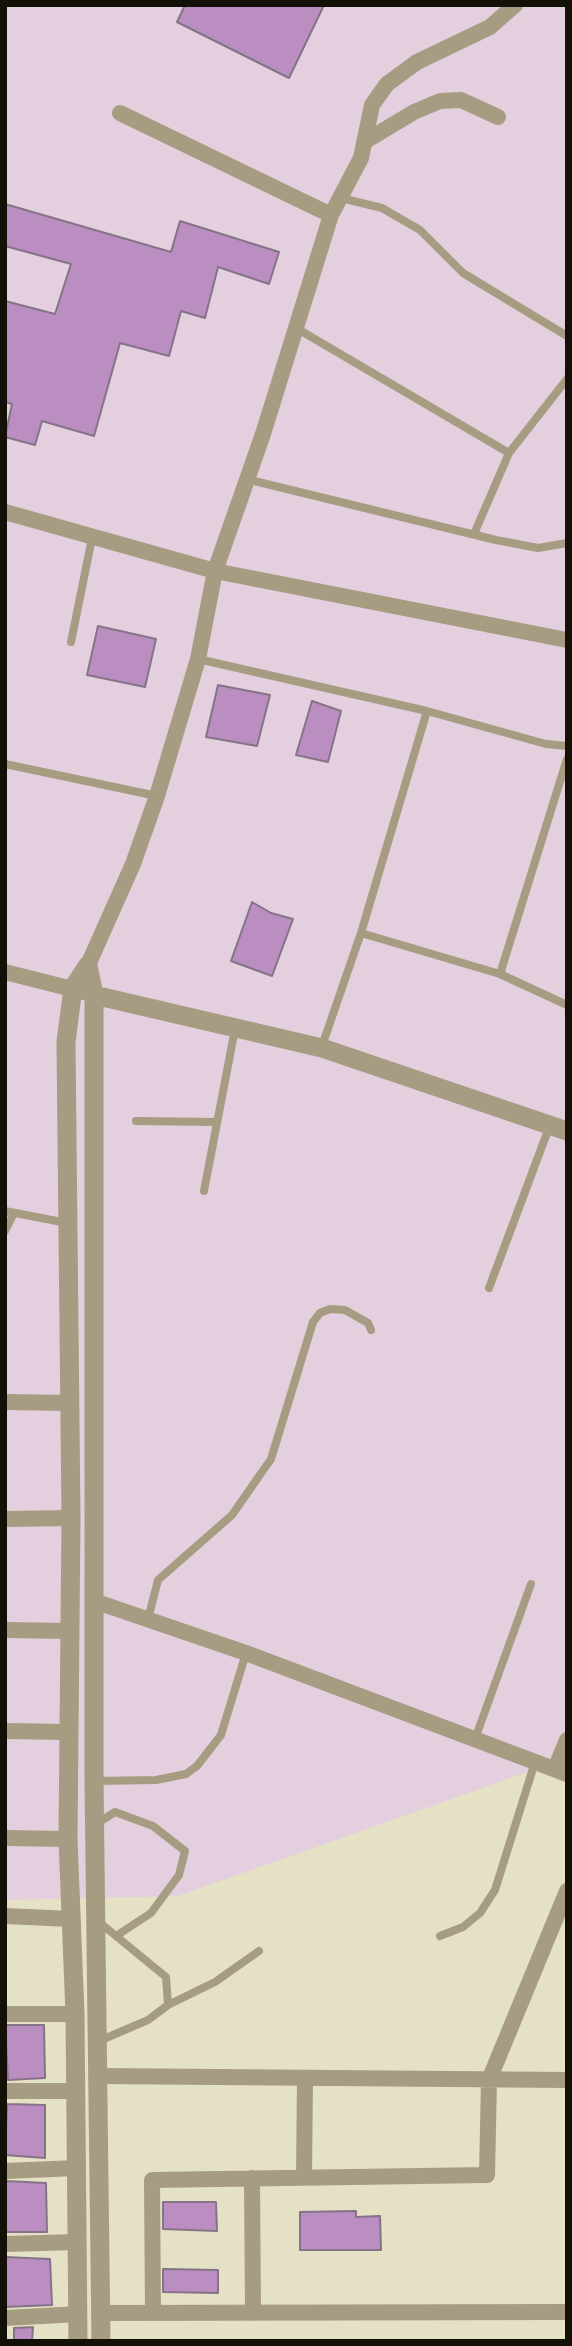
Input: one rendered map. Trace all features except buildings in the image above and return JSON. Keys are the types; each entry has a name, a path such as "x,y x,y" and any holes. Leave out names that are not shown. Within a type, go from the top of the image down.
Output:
{"street":[{"path":"78,2341 75,2014 68,1839 71,1518 66,1042 74,988 88,965 133,864 157,796 198,659 215,571 331,215 360,158 372,105 387,84 417,62 490,27 515,5"},
{"path":"364,142 414,112 440,101 461,100 498,117"},
{"path":"120,113 331,215"},
{"path":"5,512 215,571 567,640"},
{"path":"88,965 94,995 94,1782 101,2341"},
{"path":"5,972 322,1048 559,1128"},
{"path":"66,1042 92,1041"},
{"path":"5,1402 68,1403"},
{"path":"5,1520 71,1518"},
{"path":"94,1601 246,1653 561,1772 567,1740"},
{"path":"5,1630 70,1631"},
{"path":"5,1731 68,1732"},
{"path":"5,1838 68,1839"},
{"path":"70,1883 96,1883"},
{"path":"153,2313 152,2180 487,2175 489,2080 567,1891"},
{"path":"5,1916 71,1919"},
{"path":"5,2014 75,2014"},
{"path":"99,2076 567,2080"},
{"path":"304,2177 305,2078"},
{"path":"5,2091 76,2091"},
{"path":"5,2171 77,2168"},
{"path":"252,2178 253,2313"},
{"path":"5,2244 78,2242"},
{"path":"101,2314 567,2312"},
{"path":"5,2318 79,2314"}],"lane":[{"path":"341,198 382,208 420,230 463,273 567,336"},
{"path":"296,328 509,453"},
{"path":"474,534 509,453 567,379"},
{"path":"246,479 538,548 567,543"},
{"path":"71,642 92,538"},
{"path":"198,659 427,712 546,744 567,746"},
{"path":"322,1048 361,933 427,712"},
{"path":"500,974 567,760"},
{"path":"5,764 157,796"},
{"path":"361,933 500,974 567,1005"},
{"path":"204,1191 236,1026"},
{"path":"136,1121 216,1122"},
{"path":"488,1289 559,1128"},
{"path":"5,1231 9,1213 67,1223"},
{"path":"148,1619 158,1580 232,1515 271,1459 313,1322 320,1313 330,1309 345,1310 368,1323 371,1330"},
{"path":"475,1739 531,1584"},
{"path":"94,1782 156,1780 186,1774 197,1766 221,1735 246,1653"},
{"path":"440,1936 463,1927 480,1913 495,1890 536,1762"},
{"path":"96,1824 115,1812 153,1826 185,1851 179,1875 151,1913 116,1936"},
{"path":"96,1920 166,1977 168,2005"},
{"path":"99,2041 148,2020 168,2005 215,1982 259,1951"}],"shaded area":[{"path":"5,5 567,5 567,1758 178,1896 5,1900"}]}
